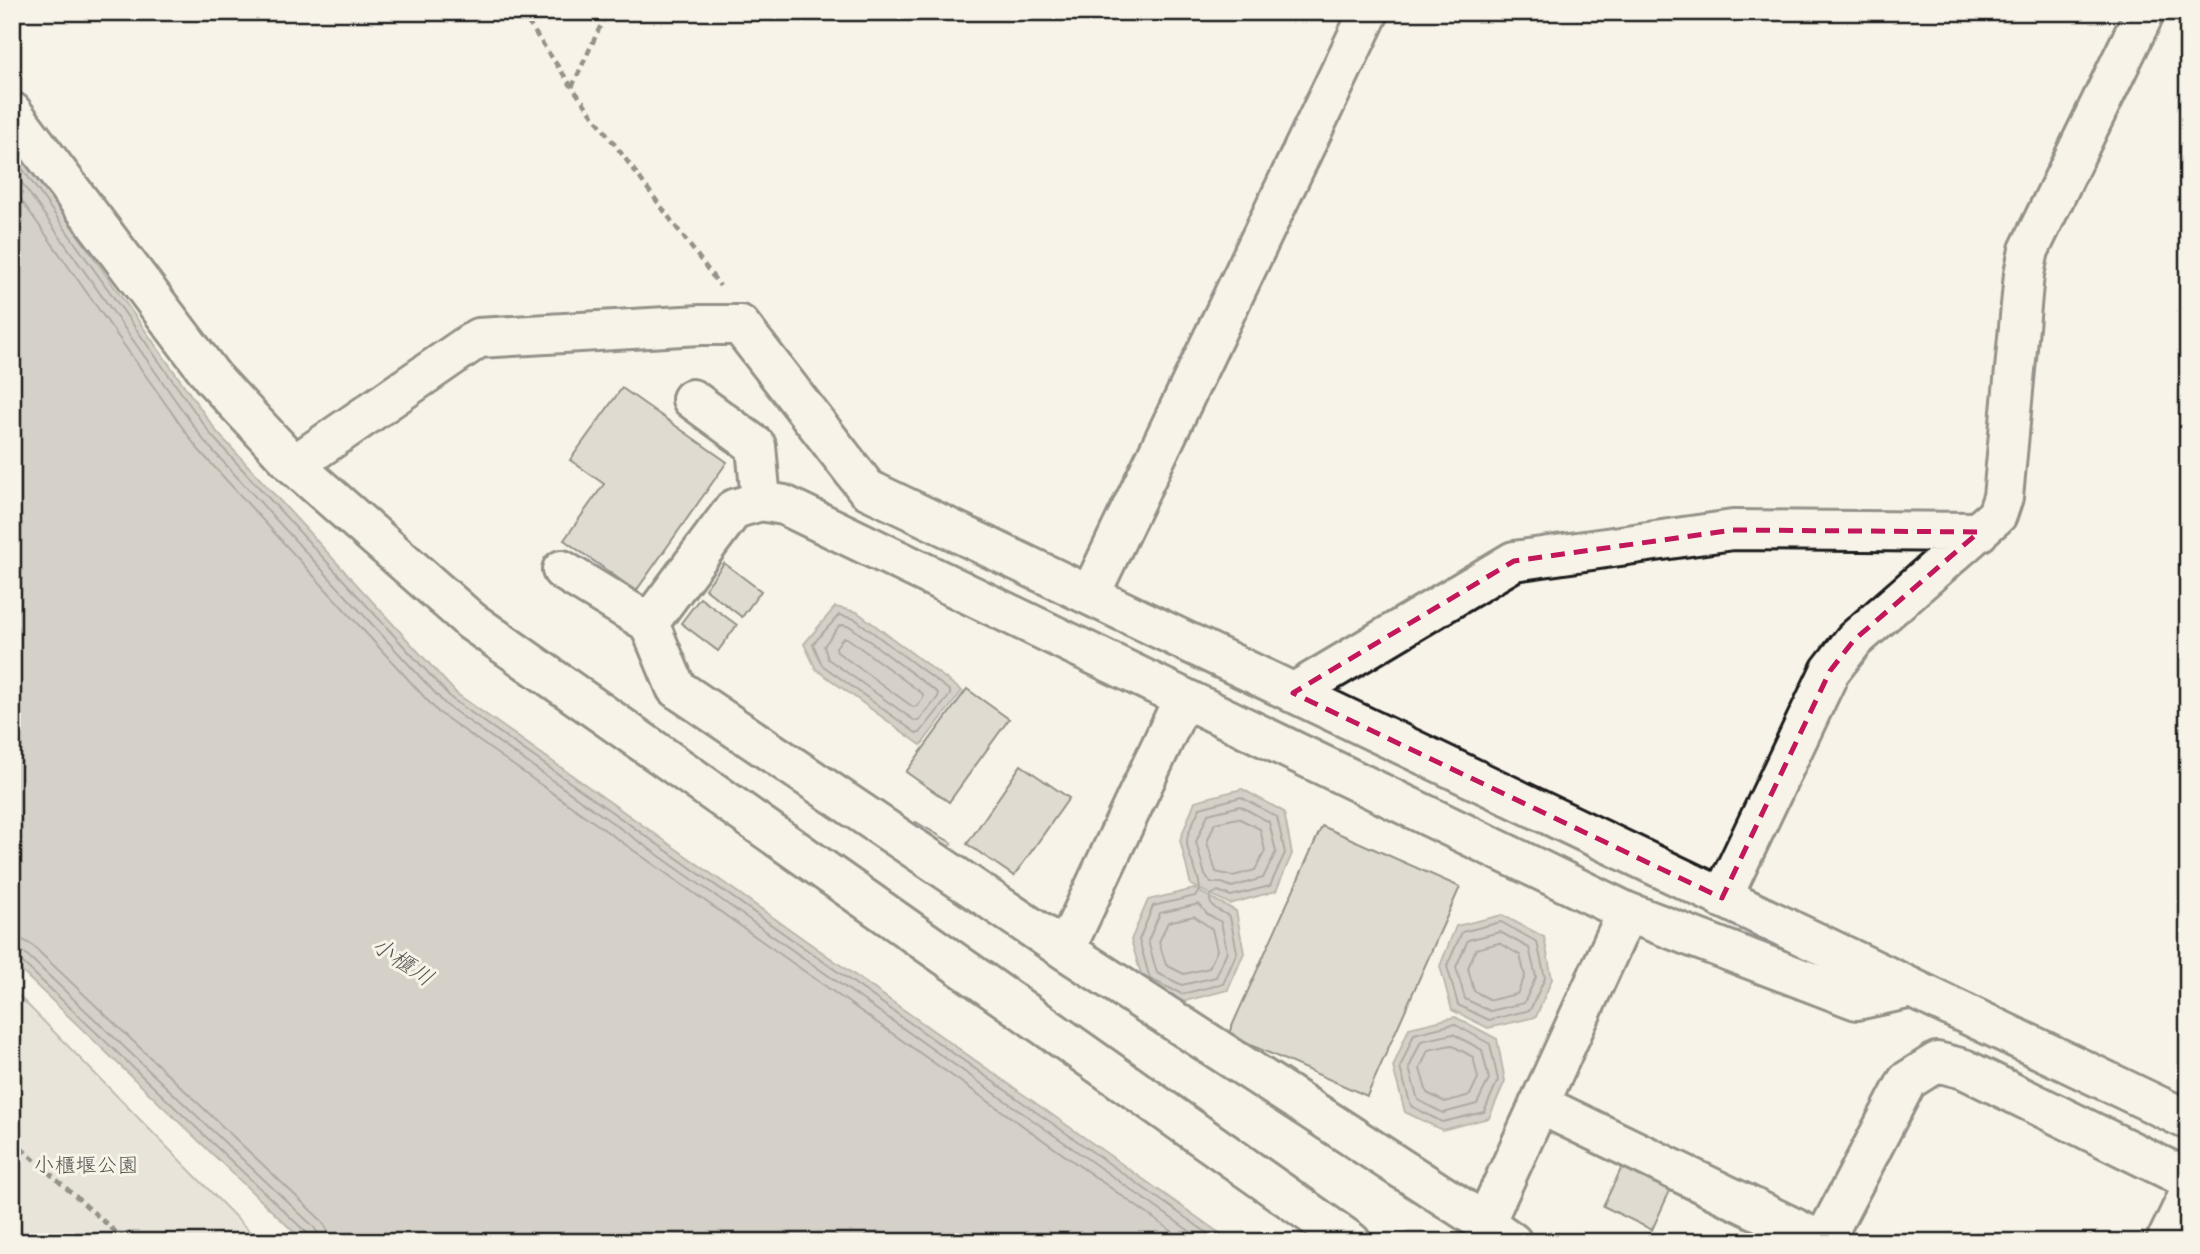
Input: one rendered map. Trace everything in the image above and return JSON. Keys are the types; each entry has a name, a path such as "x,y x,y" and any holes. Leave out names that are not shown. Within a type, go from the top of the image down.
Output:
{"street":[{"path":"1090,595 1369,12"},
{"path":"1723,898 1830,671 1854,640 1997,515 2003,497 2024,274 2029,250 2145,12"},
{"path":"12,112 213,378 294,465 471,621 1351,1242"},
{"path":"294,465 478,338 699,324 740,325 867,489 2188,1120"},
{"path":"692,399 756,446 761,501"},
{"path":"649,623 734,509 761,501 784,505 1627,912 1857,1000 1912,988"},
{"path":"1293,692 1514,561 1733,530 1979,532"},
{"path":"562,570 649,623 676,688 1065,950 1499,1233 1539,1104 1627,912"},
{"path":"1065,950 1183,699"},
{"path":"1539,1104 1823,1242 1907,1081 1937,1062 1964,1069 2188,1180"},
{"path":"2166,1242 2188,1196"}],"path":[{"path":"521,12 572,87 719,284 740,325"},
{"path":"572,87 607,12"},
{"path":"12,1140 127,1242"}],"highlighted area":[{"path":"1733,530 1979,532 1854,640 1830,671 1722,898 1293,693 1514,561"}],"green space":[{"name":"小櫃堰公園","path":"12,989 260,1242 12,1242"}],"water":[{"name":"小櫃川","path":"12,142 217,432 457,694 1232,1242 307,1242 296,1234 12,962"},
{"path":"835,607 857,612 962,691 921,745 816,669 804,644"},
{"path":"1242,789 1284,812 1292,854 1276,891 1230,904 1191,885 1180,840 1195,801"},
{"path":"1194,889 1236,911 1244,953 1228,990 1181,1002 1144,984 1131,940 1148,900"},
{"path":"1502,915 1544,937 1552,979 1536,1017 1488,1028 1452,1010 1440,966 1456,926"},
{"path":"1455,1017 1497,1039 1505,1081 1489,1118 1442,1130 1405,1112 1393,1067 1409,1028"}],"building":[{"path":"622,388 727,462 636,591 564,540 604,484 570,460"},
{"path":"724,563 761,591 742,617 705,589"},
{"path":"700,598 737,625 718,651 681,623"},
{"path":"967,689 1009,719 949,802 906,772"},
{"path":"1021,765 1069,798 1014,876 967,844"},
{"path":"916,822 952,843 944,855 907,831"},
{"path":"1322,826 1460,887 1367,1096 1228,1035"},
{"path":"1625,1161 1673,1184 1652,1230 1603,1206"}]}
